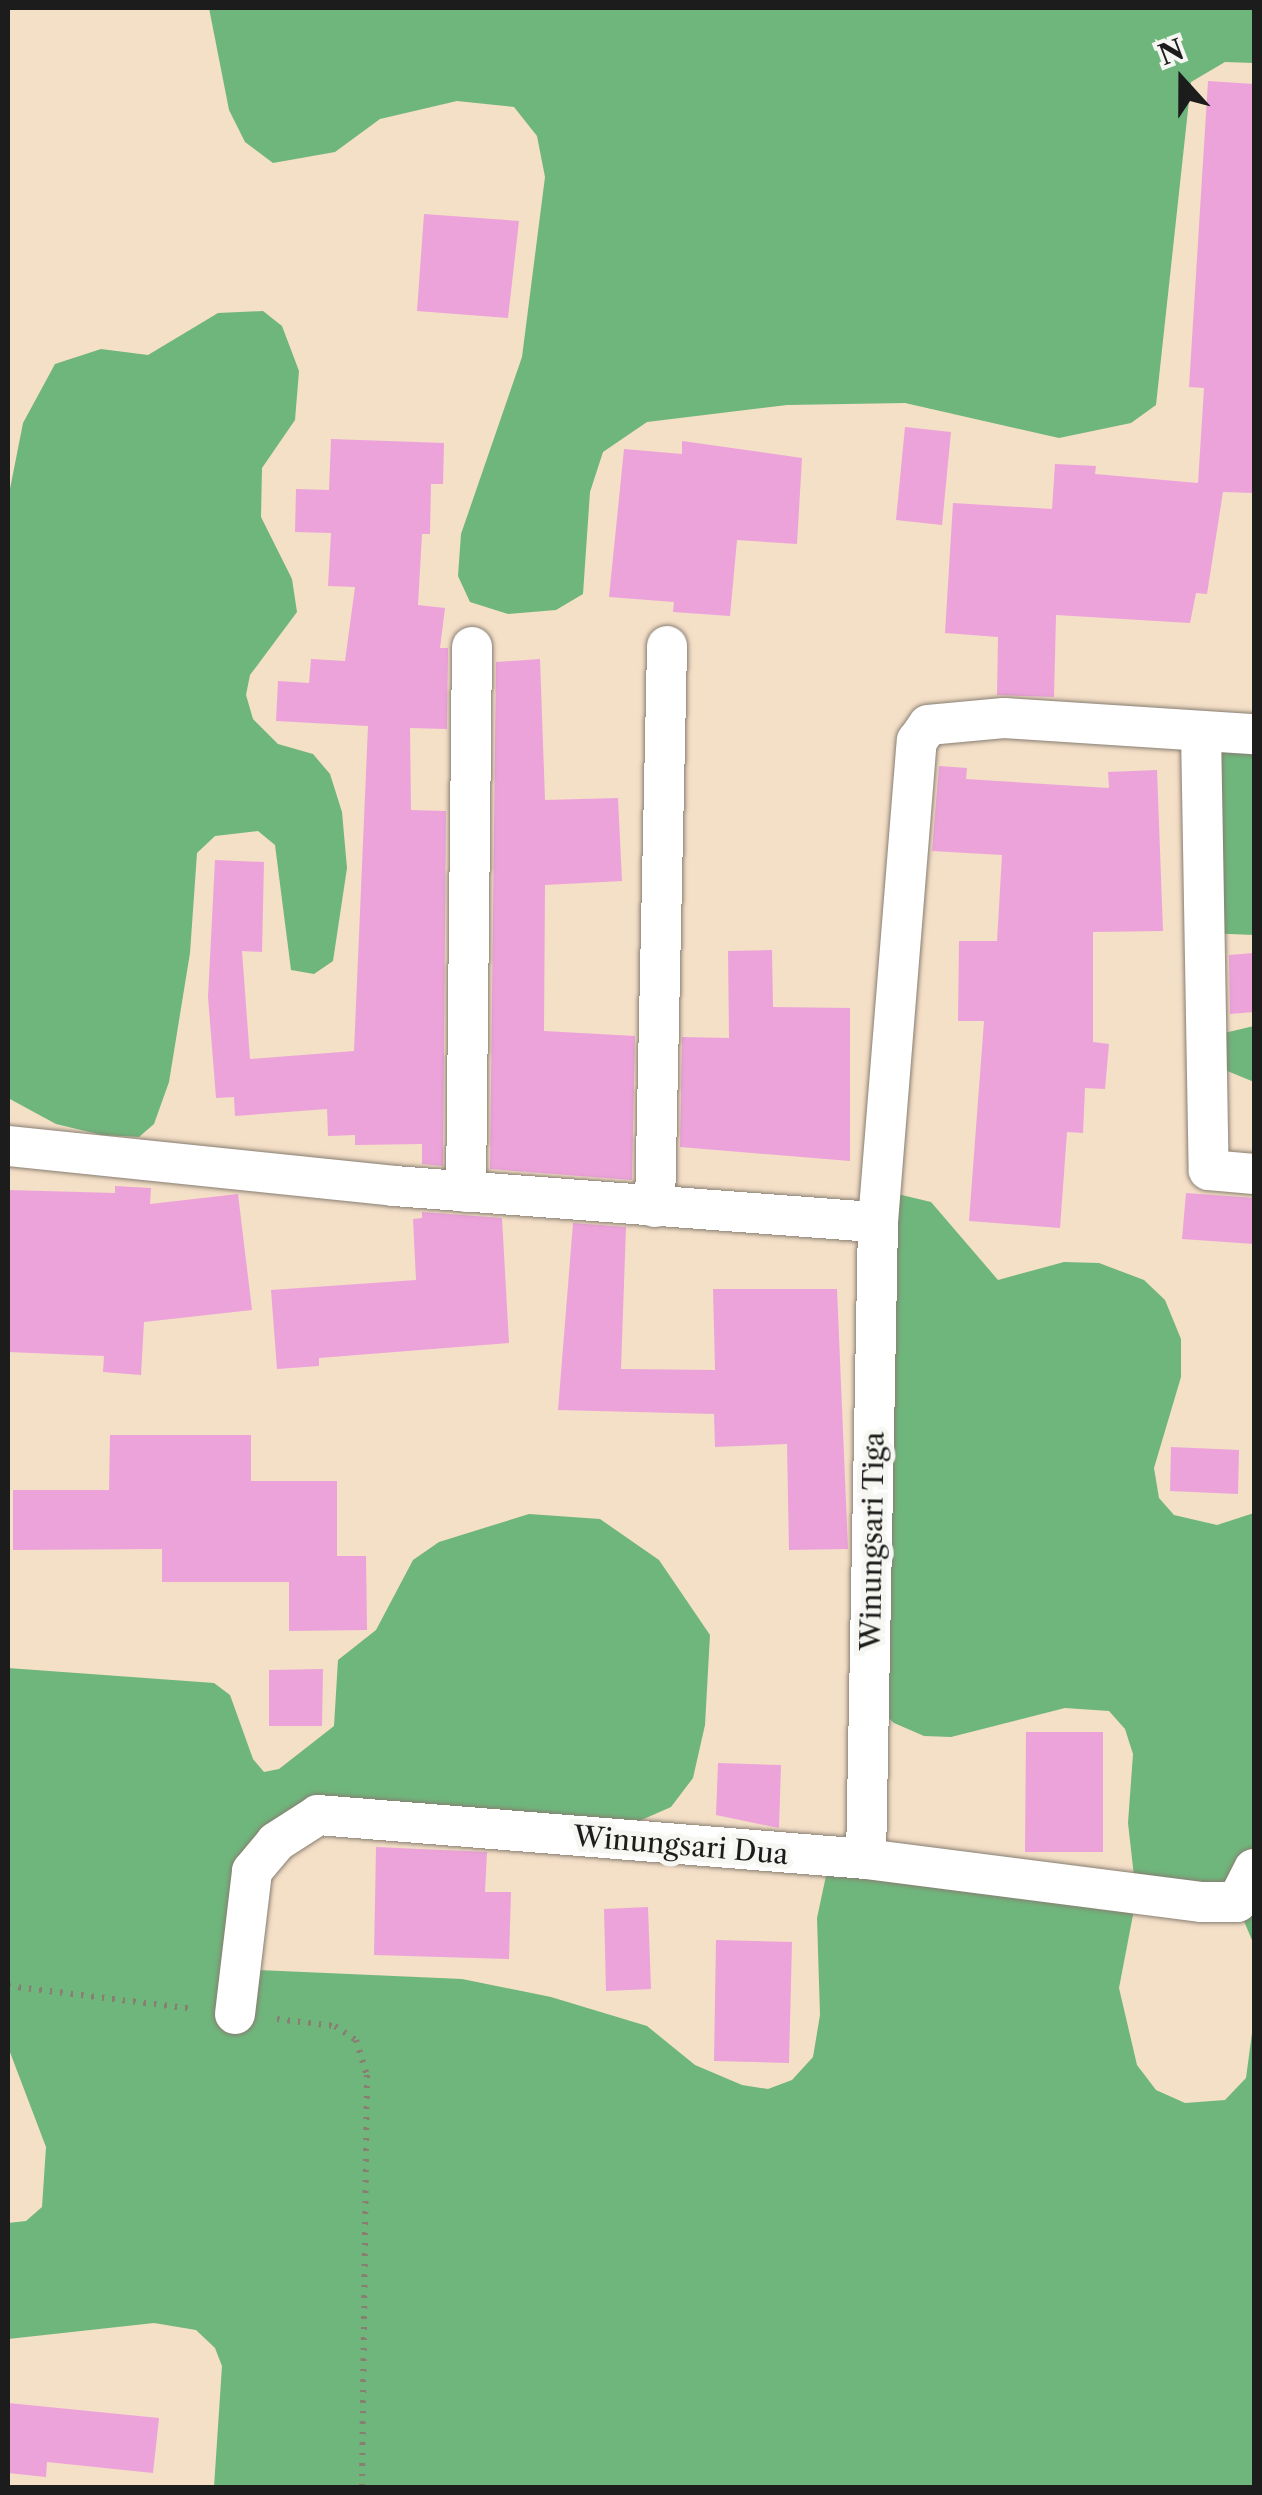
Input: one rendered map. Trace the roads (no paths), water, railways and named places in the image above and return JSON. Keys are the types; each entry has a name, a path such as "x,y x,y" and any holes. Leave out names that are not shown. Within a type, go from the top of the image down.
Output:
{"street":[{"path":"654,1207 667,646"},
{"path":"466,1192 472,648"},
{"name":"Winungsari Tiga","path":"866,1859 878,1222 916,740 928,725 946,719 1202,731"},
{"path":"1254,734 1202,731 1209,1170 1254,1174"},
{"path":"8,1146 466,1192 878,1222"},
{"name":"Winungsari Dua","path":"235,2014 252,1871 276,1842 318,1815 866,1859 1202,1902 1237,1902 1254,1869"}]}
